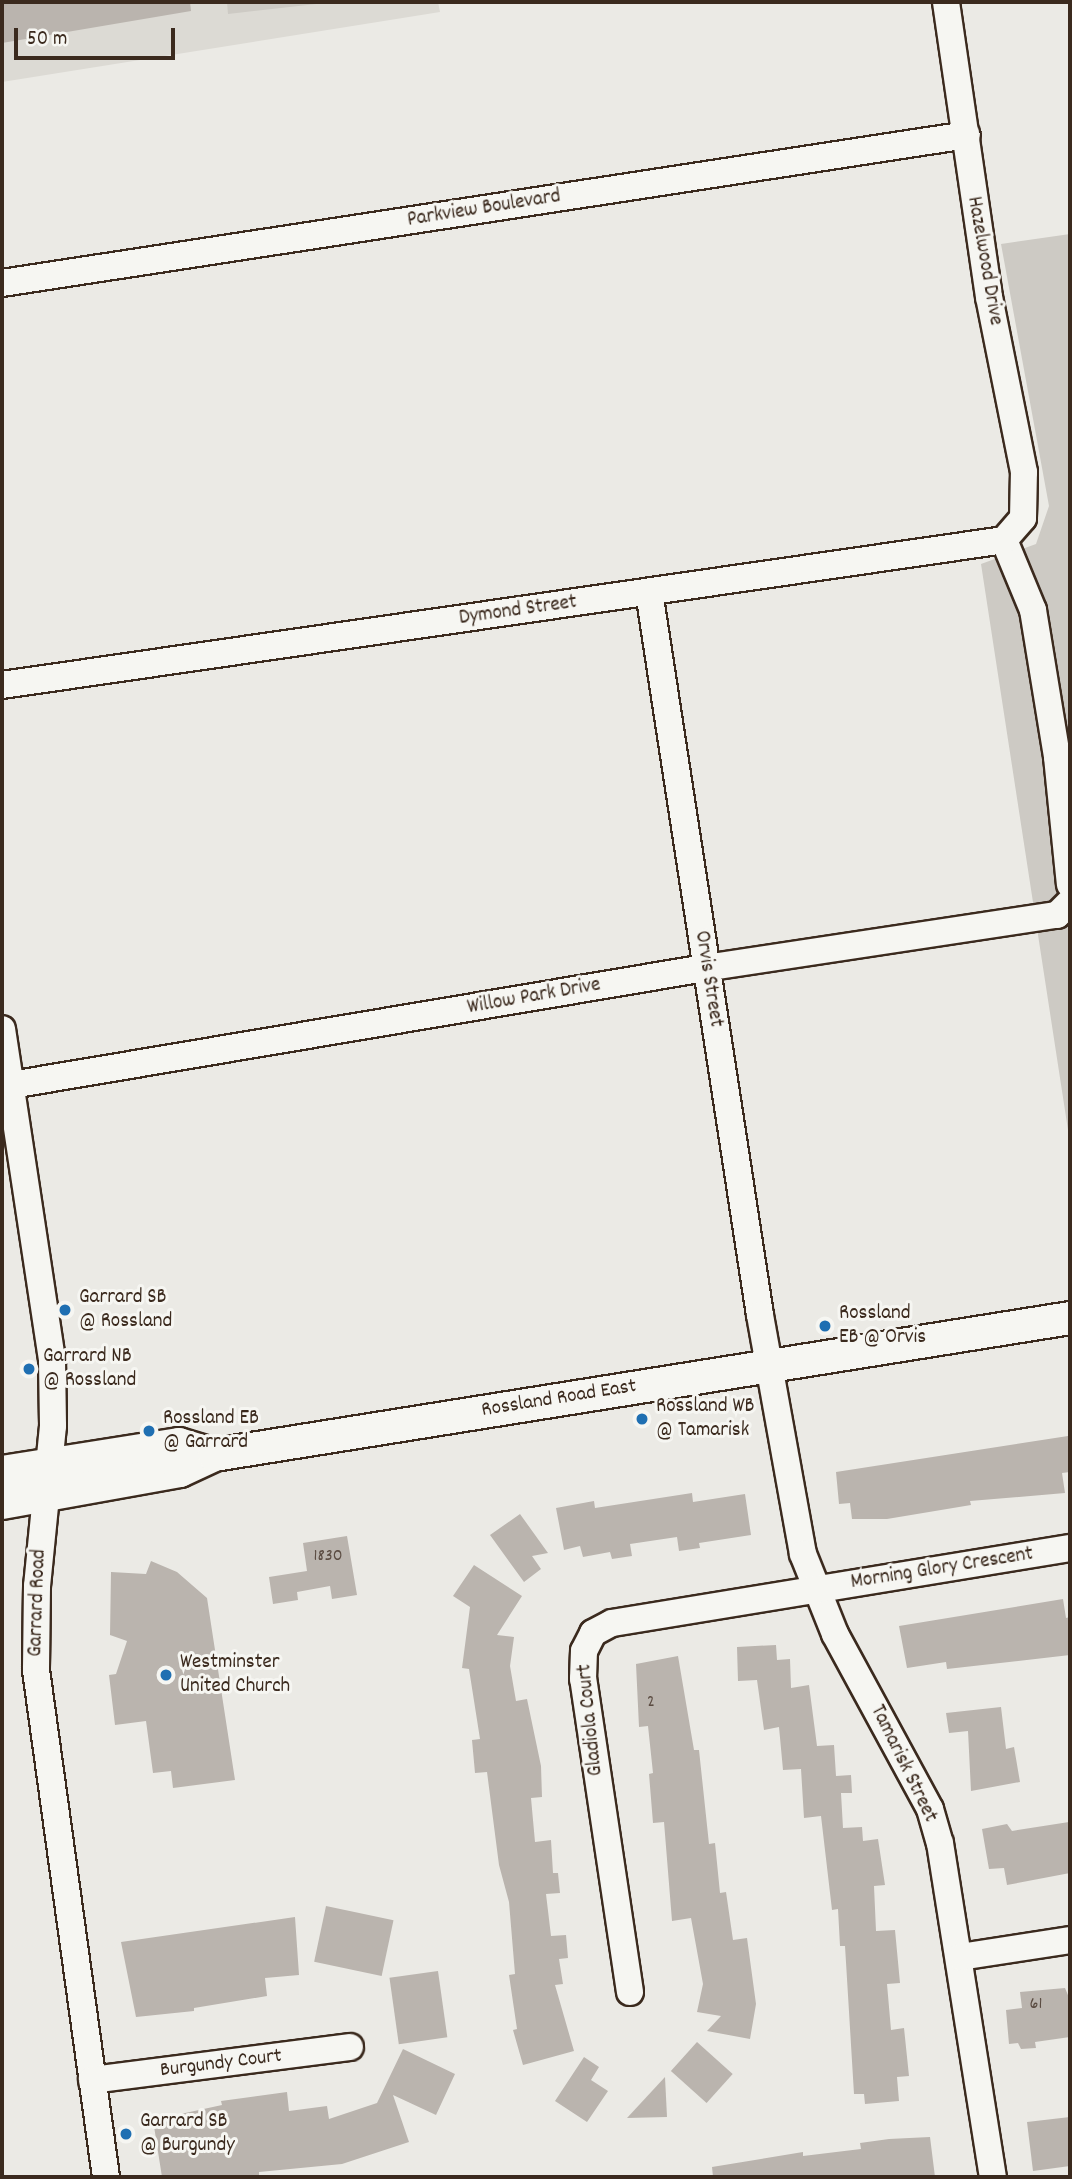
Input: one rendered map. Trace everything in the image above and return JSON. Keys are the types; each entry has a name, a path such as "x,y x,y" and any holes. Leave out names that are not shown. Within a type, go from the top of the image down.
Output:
{"main road":[{"name":"Rossland Road East","path":"2,1503 180,1471 214,1455 1070,1318"},
{"name":"Rossland Road East","path":"2,1472 179,1444 214,1455"}],"street":[{"name":"Hazelwood Drive","path":"946,2 967,135 986,284 1024,472 1023,518 1004,541"},
{"name":"Parkview Boulevard","path":"2,282 967,135"},
{"name":"Dymond Street","path":"2,685 1004,541"},
{"path":"1004,541 1033,610 1057,757 1070,884"},
{"name":"Orvis Street","path":"649,592 667,686 705,968 768,1365"},
{"name":"Willow Park Drive","path":"11,1084 1064,909"},
{"name":"Garrard Road","path":"2,1029 52,1361 53,1426 44,1496 36,1670 106,2177"},
{"name":"Tamarisk Street","path":"768,1365 803,1554 814,1589 930,1809 960,1957 993,2177"},
{"name":"Morning Glory Crescent","path":"814,1589 1070,1548"},
{"name":"Gladiola Court","path":"630,1992 583,1679 584,1651 593,1633 612,1623 814,1589"},
{"path":"960,1957 1070,1940"},
{"name":"Burgundy Court","path":"92,2080 349,2047"}],"shaded area":[{"path":"2,2 438,2 440,12 2,82"},
{"path":"227,2 334,2 228,14"},
{"path":"1070,234 1070,1143 981,564 1036,544 1049,506 1001,244"}],"building":[{"path":"2,2 190,2 191,11 2,43"},
{"path":"1068,1436 1070,1472 1062,1473 1065,1493 970,1501 971,1505 887,1519 852,1519 850,1503 839,1504 836,1472"},
{"path":"692,1493 693,1502 745,1494 751,1535 699,1543 700,1548 679,1551 677,1537 630,1544 632,1556 612,1559 610,1552 583,1557 580,1546 564,1550 556,1508 594,1501 595,1508"},
{"path":"520,1514 548,1553 532,1556 541,1569 524,1582 490,1535"},
{"path":"347,1536 357,1595 332,1599 330,1586 297,1592 298,1600 273,1604 269,1577 307,1571 303,1543"},
{"name":"Westminster United Church","path":"151,1561 177,1572 207,1598 235,1780 173,1788 171,1771 153,1773 146,1721 115,1725 109,1675 116,1674 127,1641 110,1635 111,1572 146,1574"},
{"path":"474,1565 522,1596 497,1635 514,1637 510,1666 516,1701 527,1699 541,1766 542,1797 531,1798 535,1842 551,1840 553,1873 558,1873 560,1893 546,1894 551,1936 566,1935 568,1958 559,1959 563,1984 555,1985 574,2051 523,2065 513,2030 517,2029 509,1975 515,1974 509,1902 499,1865 487,1772 475,1773 472,1740 480,1739 469,1669 462,1668 470,1607 453,1596"},
{"path":"1063,1599 1066,1618 1070,1617 1070,1655 947,1669 946,1662 907,1668 899,1626"},
{"path":"776,1645 777,1660 790,1659 791,1688 809,1685 817,1746 834,1745 836,1776 851,1775 852,1793 841,1793 843,1828 862,1827 863,1841 878,1839 885,1885 874,1886 876,1931 895,1930 900,1983 887,1984 891,2030 904,2028 909,2076 897,2077 899,2101 865,2104 864,2094 854,2094 845,1946 840,1946 838,1909 832,1910 821,1816 804,1818 801,1769 783,1770 779,1727 764,1730 757,1680 738,1681 737,1647"},
{"path":"678,1656 694,1750 699,1750 709,1844 715,1843 720,1893 726,1892 733,1940 747,1938 756,2004 750,2039 707,2031 721,2016 697,2012 703,1984 691,1918 672,1921 664,1822 653,1823 649,1774 653,1773 648,1726 639,1727 636,1664"},
{"path":"1001,1707 1006,1749 1014,1747 1020,1782 971,1791 968,1731 949,1733 946,1713"},
{"path":"1069,1822 1070,1873 1007,1885 1004,1868 989,1869 982,1829 1007,1824 1012,1831"},
{"path":"326,1906 393,1920 382,1976 314,1962"},
{"path":"295,1917 299,1975 265,1978 267,1996 194,2008 194,2011 136,2017 121,1942"},
{"path":"438,1971 447,2037 399,2044 389,1978"},
{"path":"1065,1988 1070,2000 1070,2037 1035,2042 1036,2048 1021,2049 1018,2043 1009,2044 1006,2010 1022,2008 1020,1992"},
{"path":"697,2042 733,2074 707,2103 671,2071"},
{"path":"403,2049 455,2074 436,2115 393,2095 409,2142 342,2164 259,2172 259,2176 162,2177 153,2120 222,2105 221,2101 287,2092 289,2111 327,2106 329,2119 377,2103"},
{"path":"584,2057 599,2067 591,2080 608,2091 587,2122 555,2101"},
{"path":"665,2077 667,2117 627,2118"},
{"path":"1070,2117 1070,2166 1033,2171 1027,2122"},
{"path":"930,2137 935,2177 713,2177 712,2167 803,2152 803,2156 861,2149 860,2143 889,2139"}],"place":[{"name":"Garrard SB @ Rossland","path":"65,1310"},
{"name":"Rossland EB @ Orvis","path":"825,1326"},
{"name":"Garrard NB @ Rossland","path":"29,1369"},
{"name":"Rossland WB @ Tamarisk","path":"642,1419"},
{"name":"Rossland EB @ Garrard","path":"149,1431"},
{"name":"Westminster United Church","path":"166,1675"},
{"name":"Garrard SB @ Burgundy","path":"126,2134"}]}
